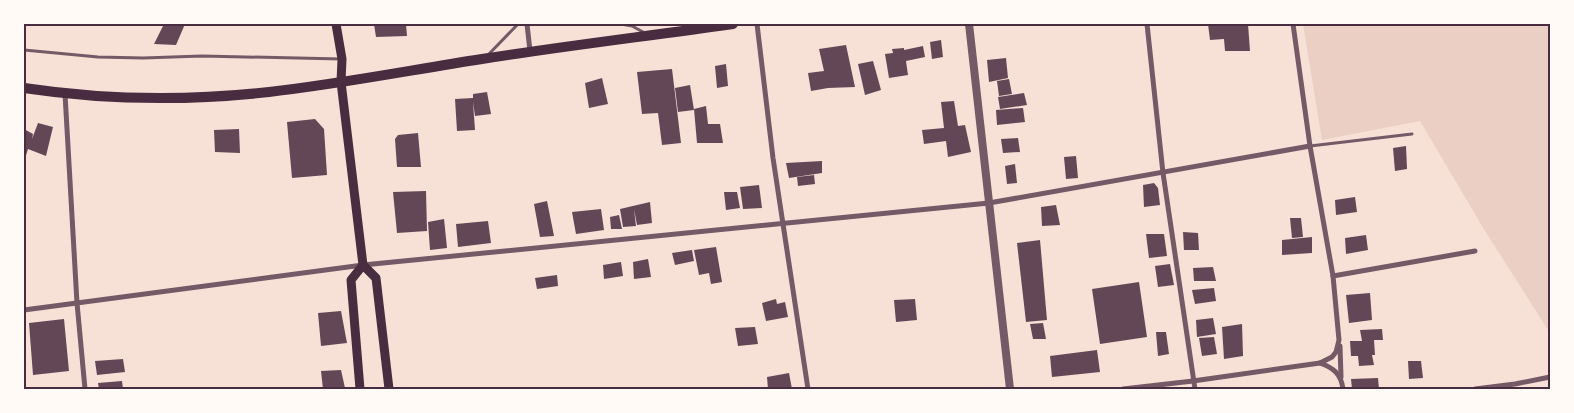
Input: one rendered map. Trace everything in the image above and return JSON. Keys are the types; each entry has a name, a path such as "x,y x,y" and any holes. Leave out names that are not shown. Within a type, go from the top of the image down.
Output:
{"highway":[{"path":"24,88 64,94 194,98 269,92 530,51 732,24"}],"main road":[{"path":"336,24 342,59 341,82 363,265 376,278 389,389"},
{"path":"360,389 351,280 363,265"}],"street":[{"path":"527,24 530,51"},
{"path":"757,24 773,158 808,389"},
{"path":"969,24 1010,389"},
{"path":"1147,24 1163,172 1194,389"},
{"path":"1293,24 1310,146 1333,276 1343,389"},
{"path":"64,94 77,303 85,389"},
{"path":"24,310 363,265 989,203 1310,146"},
{"path":"1333,276 1475,250"},
{"path":"1123,389 1320,363 1332,357 1336,352 1339,340"},
{"path":"1320,363 1331,367 1342,380"},
{"path":"1475,389 1550,377"}],"lane":[{"path":"485,58 518,24"},
{"path":"621,24 632,26 650,36"},
{"path":"24,50 98,57 202,56 342,59"},
{"path":"1310,146 1412,134"}],"shaded area":[{"path":"1303,24 1550,24 1550,333 1485,231 1420,121 1322,140"}],"building":[{"path":"164,24 185,24 176,45 154,44"},
{"path":"374,24 406,24 407,36 376,37"},
{"path":"1208,24 1248,24 1250,51 1225,51 1224,39 1210,40"},
{"path":"941,40 943,57 932,59 930,42"},
{"path":"846,45 855,87 811,91 808,73 824,71 819,49"},
{"path":"923,46 925,57 906,61 908,75 889,78 885,54 893,53 892,49 904,48 904,50"},
{"path":"1006,58 1008,78 989,82 987,60"},
{"path":"873,61 881,90 865,95 858,64"},
{"path":"726,64 728,86 717,88 715,66"},
{"path":"672,69 681,143 662,145 658,113 642,114 637,72"},
{"path":"602,78 608,104 589,108 585,83"},
{"path":"1009,79 1012,94 999,96 997,81"},
{"path":"690,85 694,110 678,112 675,88"},
{"path":"487,92 491,114 475,116 473,102 475,130 457,131 455,99 473,98 473,94"},
{"path":"1024,93 1027,105 1000,109 998,97"},
{"path":"954,101 958,126 965,125 971,152 948,157 946,141 924,144 922,130 944,128 941,102"},
{"path":"706,106 708,124 720,124 723,143 697,143 694,109"},
{"path":"1023,108 1025,122 997,125 996,110"},
{"path":"315,119 324,129 327,175 292,178 287,122"},
{"path":"38,123 53,127 46,156 28,149 24,162 24,129 33,134 32,139"},
{"path":"239,129 240,153 215,152 214,130"},
{"path":"418,133 421,167 397,167 395,139 398,135"},
{"path":"1018,138 1020,152 1003,153 1001,139"},
{"path":"1406,146 1407,169 1395,171 1393,148"},
{"path":"1076,156 1078,178 1066,179 1064,157"},
{"path":"822,161 822,173 789,178 786,163"},
{"path":"1015,164 1017,183 1007,184 1005,166"},
{"path":"814,175 815,184 798,186 797,177"},
{"path":"1154,183 1158,188 1160,205 1144,207 1143,185"},
{"path":"759,185 762,208 743,209 740,187"},
{"path":"426,191 427,231 397,233 393,192"},
{"path":"724,192 737,192 740,208 726,210"},
{"path":"1355,197 1357,212 1336,215 1335,200"},
{"path":"547,201 554,236 540,237 534,204"},
{"path":"650,202 652,223 637,225 634,209 636,226 623,227 620,209"},
{"path":"1056,205 1060,225 1042,226 1041,207"},
{"path":"601,209 604,230 576,234 572,212"},
{"path":"619,215 622,229 611,229 610,217"},
{"path":"1290,218 1301,218 1303,237 1292,238"},
{"path":"444,219 447,248 430,250 428,222"},
{"path":"488,221 491,243 458,247 456,224"},
{"path":"1183,232 1198,233 1199,250 1184,250"},
{"path":"1146,234 1164,234 1167,256 1149,258"},
{"path":"1366,235 1368,250 1346,254 1345,238"},
{"path":"1312,237 1312,253 1282,255 1282,240"},
{"path":"1040,240 1047,320 1026,322 1017,243"},
{"path":"716,247 722,282 711,284 709,273 699,275 694,250"},
{"path":"692,250 694,261 675,265 672,253"},
{"path":"648,259 651,277 634,279 633,262"},
{"path":"621,262 623,276 604,279 603,265"},
{"path":"1170,264 1174,285 1158,287 1155,266"},
{"path":"1213,267 1216,281 1194,281 1193,268"},
{"path":"557,275 558,286 537,289 535,278"},
{"path":"1139,282 1147,337 1100,344 1092,289"},
{"path":"1214,288 1216,301 1195,304 1192,290"},
{"path":"1370,293 1372,320 1349,323 1346,295"},
{"path":"776,299 777,304 785,302 788,317 766,321 762,303"},
{"path":"915,299 917,320 896,322 894,300"},
{"path":"341,311 347,343 321,346 318,313"},
{"path":"1213,318 1216,334 1197,337 1196,320"},
{"path":"64,319 69,371 33,375 29,323"},
{"path":"1043,323 1046,339 1033,339 1030,324"},
{"path":"1242,324 1243,356 1224,359 1222,327"},
{"path":"755,327 758,344 738,346 735,328"},
{"path":"1382,329 1383,340 1374,340 1375,355 1372,355 1374,365 1359,366 1358,356 1351,356 1350,341 1362,341 1360,330"},
{"path":"1156,332 1166,332 1169,354 1158,356"},
{"path":"1214,337 1217,354 1202,356 1199,338"},
{"path":"1097,350 1100,372 1052,377 1050,356"},
{"path":"123,359 125,372 97,375 95,361"},
{"path":"1408,361 1421,361 1423,378 1409,379"},
{"path":"341,370 345,388 323,389 321,371"},
{"path":"789,373 792,389 768,389 767,377"},
{"path":"1378,378 1379,389 1352,389 1351,379"},
{"path":"122,381 123,389 99,389 98,383"}]}
